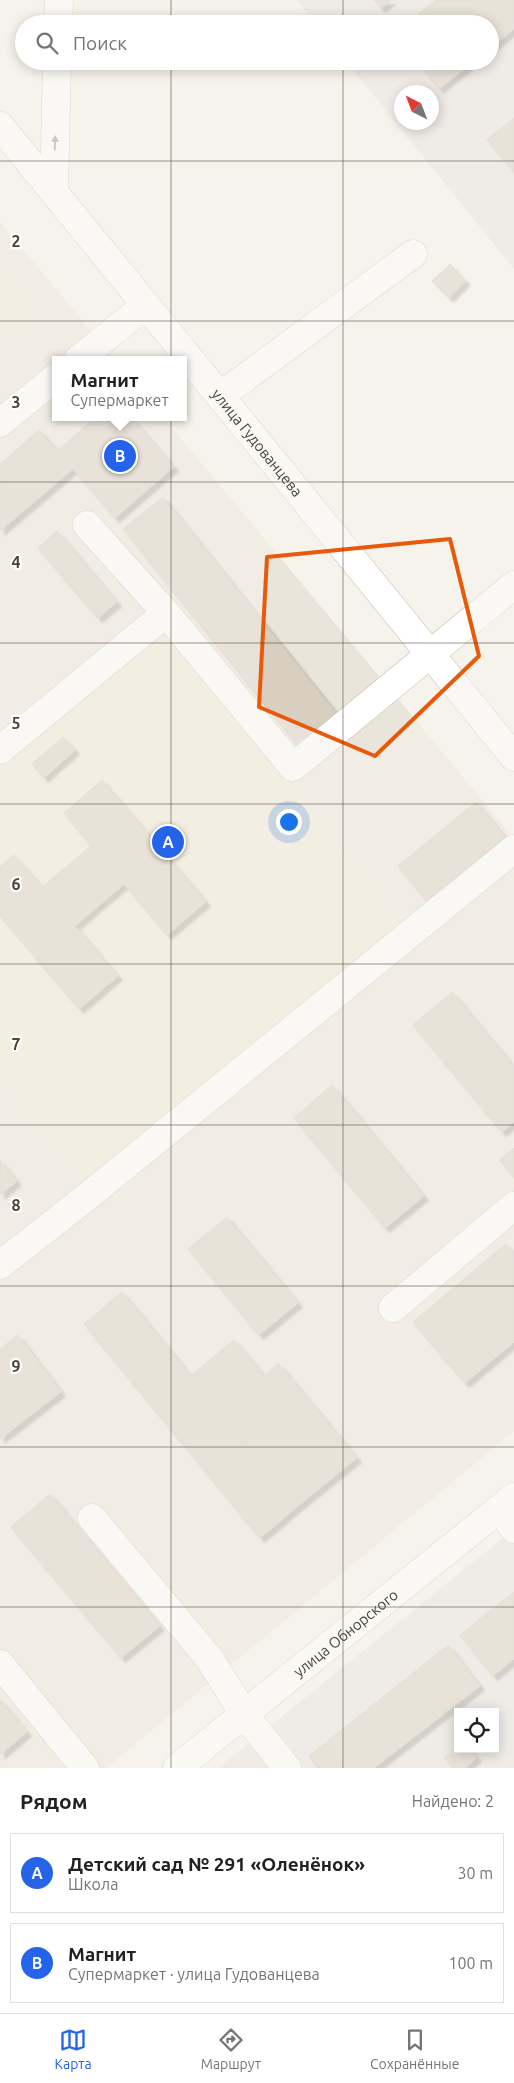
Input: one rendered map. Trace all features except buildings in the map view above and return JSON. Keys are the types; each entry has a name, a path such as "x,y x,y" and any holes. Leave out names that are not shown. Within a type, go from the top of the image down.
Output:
{"street":[{"path":"58,15 59,0"},
{"path":"54,192 57,70"},
{"name":"улица Гудованцева","path":"0,126 514,757"},
{"path":"220,396 413,254"},
{"path":"83,356 146,305"},
{"path":"0,423 52,381"},
{"path":"87,525 166,613 293,767 514,586"},
{"path":"0,750 166,613"},
{"path":"0,1265 91,1194 514,849"},
{"path":"393,1308 514,1206"},
{"name":"улица Обнорского","path":"177,1768 244,1714 509,1512"},
{"path":"92,1518 209,1658 244,1714 287,1768"},
{"path":"0,1664 85,1768"}],"highlighted area":[{"path":"450,539 479,656 375,756 259,707 267,557"}],"shaded area":[{"path":"296,0 514,0 514,269 402,130 439,130 439,85 394,85 394,120 353,70 499,70 499,15 308,15"},
{"path":"0,222 112,356 52,356 52,421 166,421 514,838 514,1431 106,1768 0,1768"},
{"path":"0,266 39,313 0,346"},
{"path":"158,627 406,927 88,1190 0,1083 0,757"},
{"path":"514,1529 514,1768 218,1768"}],"place":[{"name":"Магнит","path":"120,456"},
{"name":"Детский сад № 291 «Оленёнок»","path":"168,842"}]}
